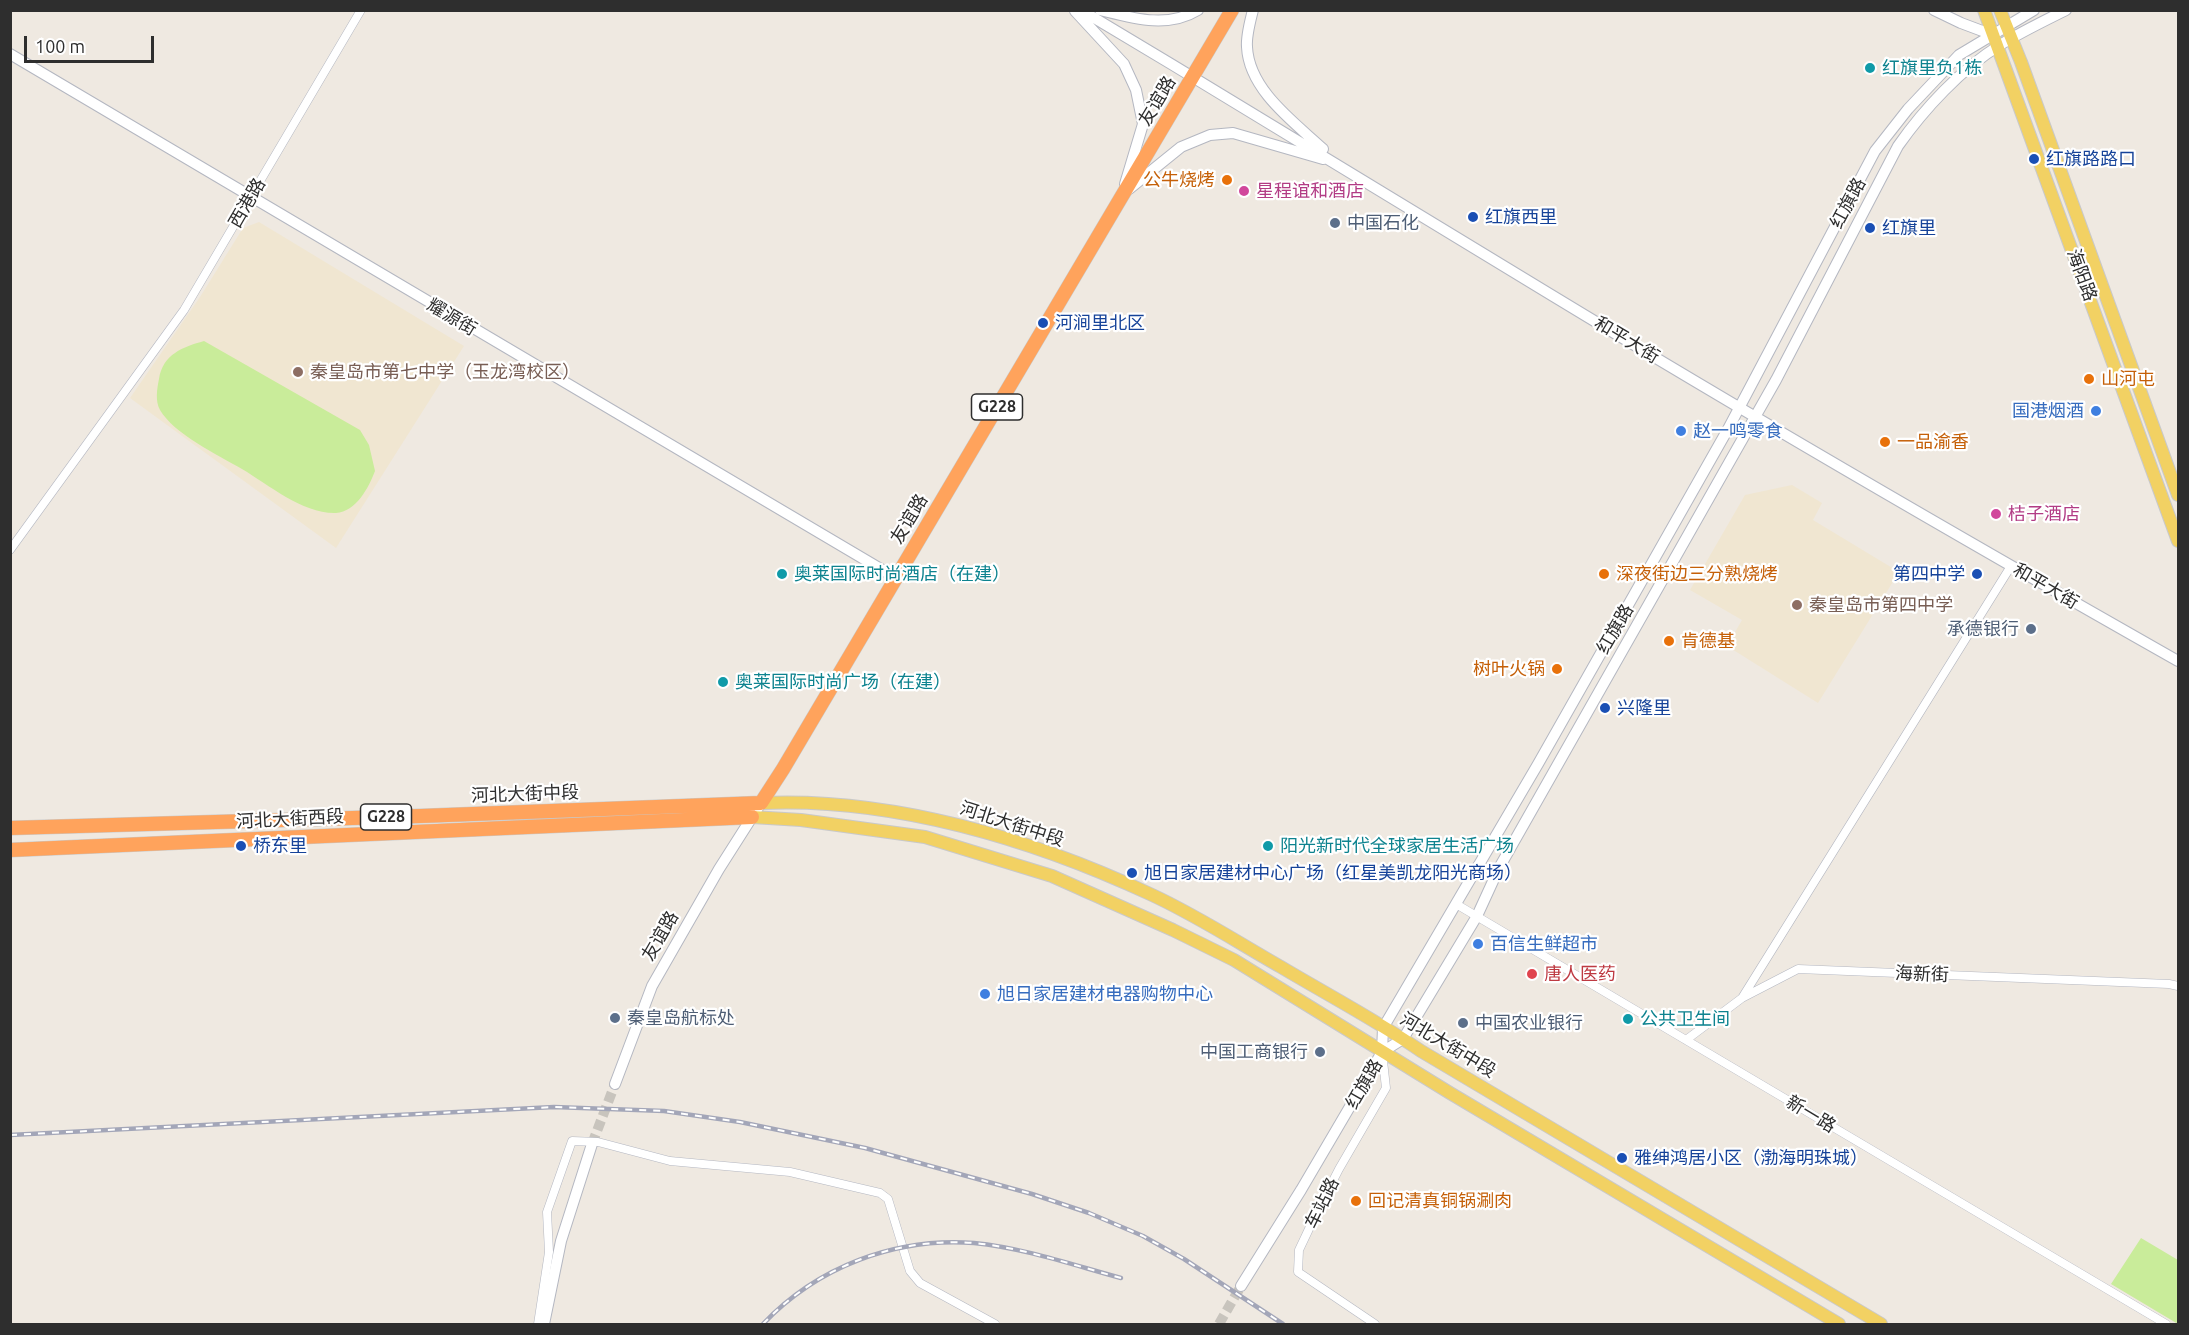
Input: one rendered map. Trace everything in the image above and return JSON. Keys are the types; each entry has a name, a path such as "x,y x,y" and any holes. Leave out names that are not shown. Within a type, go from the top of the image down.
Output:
{"highway":[{"name":"友谊路","path":"761,802 1232,10"},
{"name":"河北大街中段","path":"10,828 421,816 761,802"},
{"name":"河北大街西段","path":"10,850 752,817"}],"main road":[{"path":"1075,10 1124,64 1136,90 1143,124 1122,195"},
{"name":"和平大街","path":"1081,10 1740,408 2178,661"},
{"path":"1100,10 1146,21 1177,19 1198,10"},
{"path":"1253,10 1246,47 1254,75 1272,100 1338,164"},
{"path":"1382,1052 1403,1040 1477,916 1499,868 1798,340 1898,146 1919,116 1996,41 1934,10"},
{"name":"海阳路","path":"1984,10 2178,541"},
{"name":"海阳路","path":"2000,10 2178,495"},
{"name":"红旗路","path":"1241,1287 1382,1052 1383,1028 1629,606 1740,408 1875,151 1908,109 1959,55 1996,41 2009,33 2034,10"},
{"path":"2009,33 2066,10"},
{"name":"耀源街","path":"10,54 896,578"},
{"path":"1122,195 1181,147 1210,135 1233,133 1338,164"},
{"name":"河北大街中段","path":"761,802 803,801 870,807 938,820 1000,837 1149,894 1204,922 1881,1324"},
{"name":"友谊路","path":"615,1084 652,987 719,869 761,802"},
{"path":"752,817 801,820 925,837 1052,876 1173,930 1234,960 1382,1052 1839,1324"},
{"path":"544,1324 561,1241 592,1144"}],"street":[{"name":"西港路","path":"10,550 184,310 360,10"},
{"path":"1742,999 2011,566"},
{"name":"新一路","path":"1456,904 2166,1324"},
{"name":"海新街","path":"1686,1040 1742,999 1798,969 2178,986"},
{"name":"车站路","path":"1375,1324 1298,1272 1299,1250 1317,1212 1386,1088 1382,1052"},
{"path":"538,1324 549,1252 547,1212 572,1141 598,1142 670,1161 790,1172 880,1193 888,1199 910,1271 920,1283 995,1324"}],"shaded area":[{"name":"秦皇岛市第七中学（玉龙湾校区）","path":"259,222 464,346 336,548 130,398 200,297 243,228"},
{"name":"秦皇岛市第四中学","path":"1792,485 1822,503 1813,520 1899,572 1818,703 1727,646 1742,620 1690,590 1745,495"}],"green space":[{"path":"204,341 360,430 369,445 375,471 356,503 343,512 336,513 311,509 299,504 186,436 167,419 158,406 157,399 161,370 175,353"},
{"path":"2141,1238 2178,1260 2178,1324 2111,1284"}],"tunnel":[{"path":"592,1144 615,1084"},
{"path":"1219,1324 1241,1286"}],"railway":[{"path":"10,1135 554,1107 664,1111 740,1122 865,1148 1032,1194 1089,1213 1143,1236 1184,1259 1283,1324"},
{"path":"763,1324 808,1286 833,1272 859,1260 915,1245 944,1242 993,1245 1121,1278"}],"place":[{"name":"红旗里负1栋","path":"1870,68"},
{"name":"红旗路路口","path":"2034,159"},
{"name":"公牛烧烤","path":"1227,180"},
{"name":"星程谊和酒店","path":"1244,191"},
{"name":"红旗西里","path":"1473,217"},
{"name":"中国石化","path":"1335,223"},
{"name":"红旗里","path":"1870,228"},
{"name":"河涧里北区","path":"1043,323"},
{"name":"秦皇岛市第七中学（玉龙湾校区）","path":"298,372"},
{"name":"山河屯","path":"2089,379"},
{"name":"国港烟酒","path":"2096,411"},
{"name":"赵一鸣零食","path":"1681,431"},
{"name":"一品渝香","path":"1885,442"},
{"name":"桔子酒店","path":"1996,514"},
{"name":"奥莱国际时尚酒店（在建）","path":"782,574"},
{"name":"深夜街边三分熟烧烤","path":"1604,574"},
{"name":"第四中学","path":"1977,574"},
{"name":"秦皇岛市第四中学","path":"1797,605"},
{"name":"承德银行","path":"2031,629"},
{"name":"肯德基","path":"1669,641"},
{"name":"树叶火锅","path":"1557,669"},
{"name":"奥莱国际时尚广场（在建）","path":"723,682"},
{"name":"兴隆里","path":"1605,708"},
{"name":"桥东里","path":"241,846"},
{"name":"阳光新时代全球家居生活广场","path":"1268,846"},
{"name":"旭日家居建材中心广场（红星美凯龙阳光商场）","path":"1132,873"},
{"name":"百信生鲜超市","path":"1478,944"},
{"name":"唐人医药","path":"1532,974"},
{"name":"旭日家居建材电器购物中心","path":"985,994"},
{"name":"秦皇岛航标处","path":"615,1018"},
{"name":"公共卫生间","path":"1628,1019"},
{"name":"中国农业银行","path":"1463,1023"},
{"name":"中国工商银行","path":"1320,1052"},
{"name":"雅绅鸿居小区（渤海明珠城）","path":"1622,1158"},
{"name":"回记清真铜锅涮肉","path":"1356,1201"}]}
